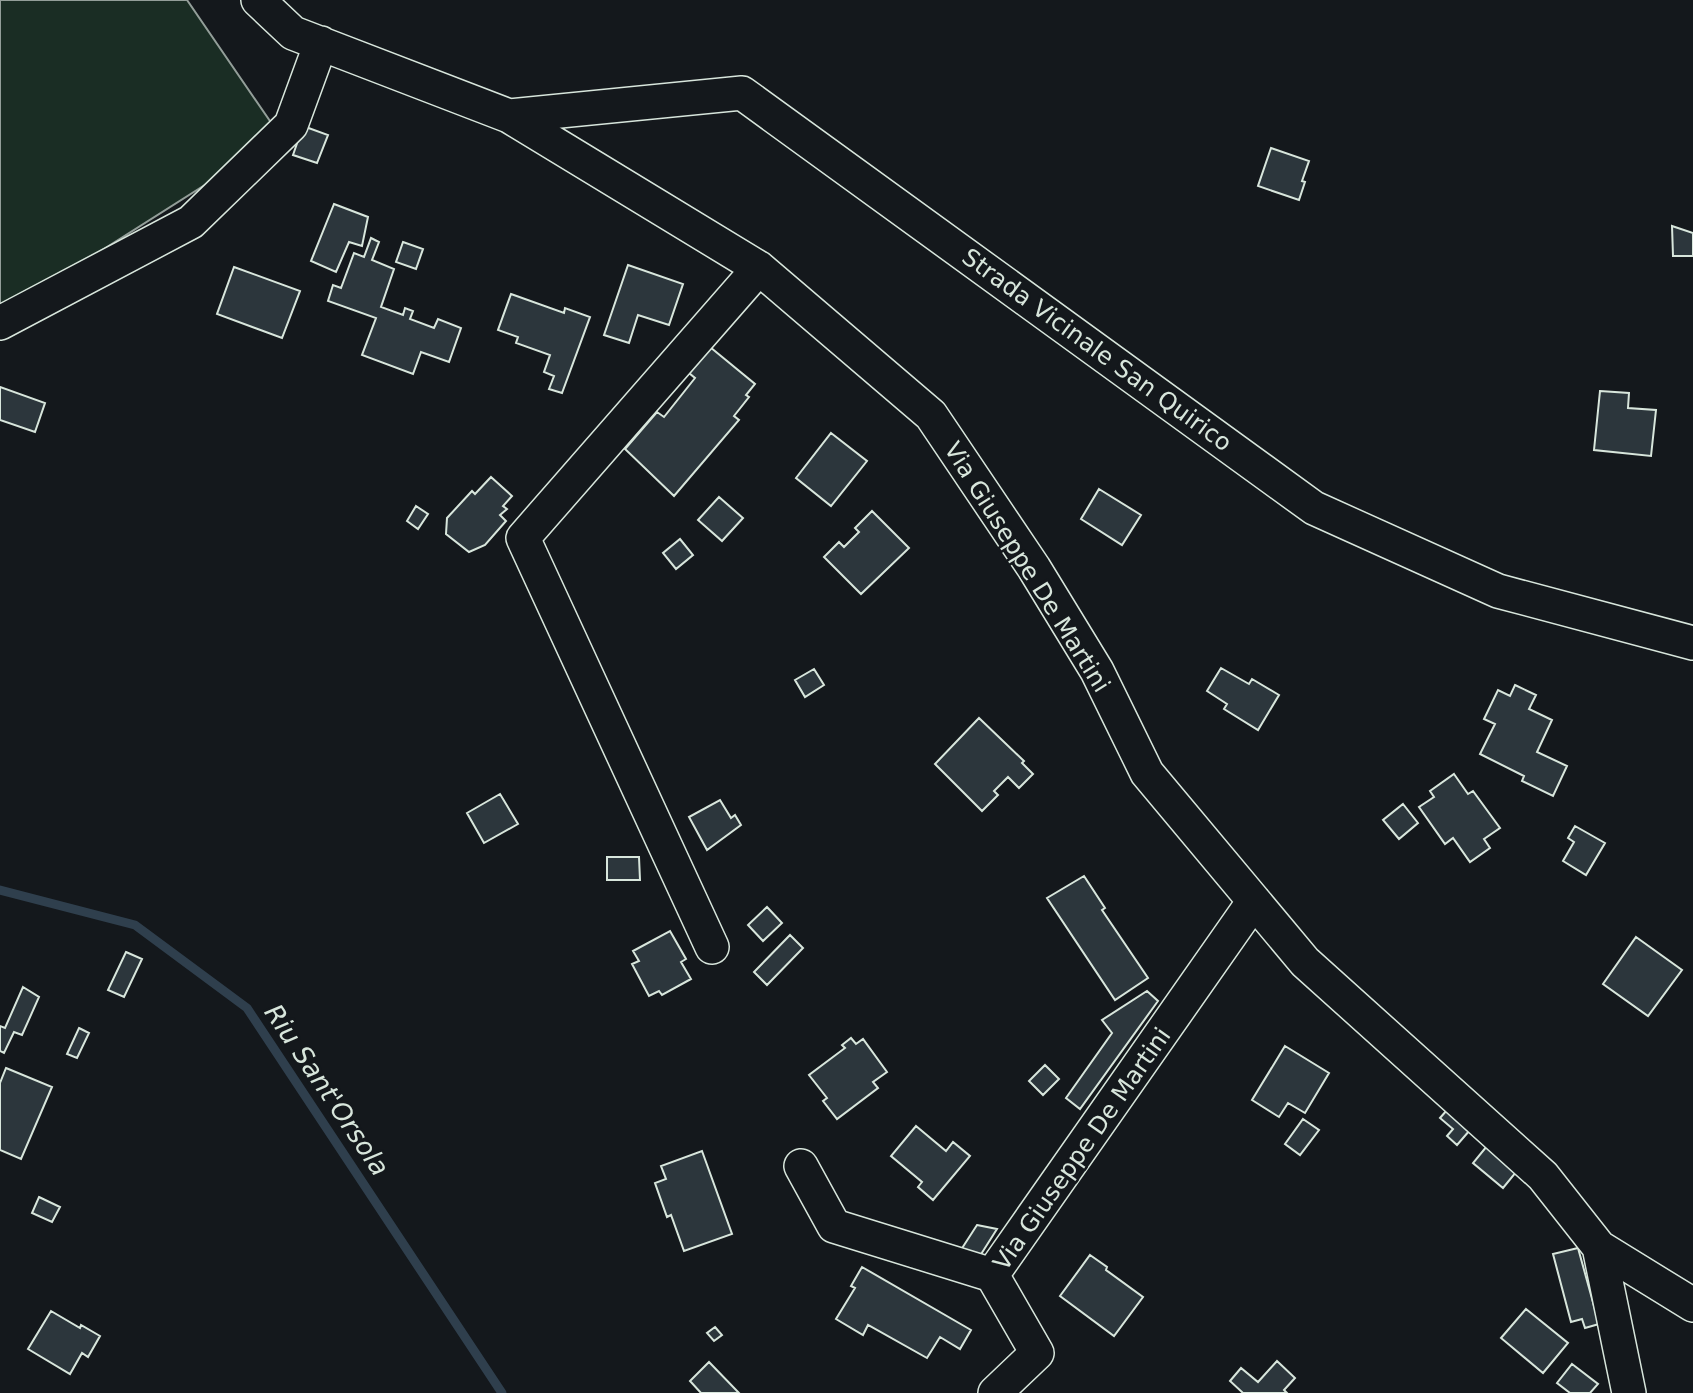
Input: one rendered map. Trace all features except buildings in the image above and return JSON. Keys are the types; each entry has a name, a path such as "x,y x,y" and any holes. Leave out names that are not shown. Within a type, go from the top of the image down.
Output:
{"street":[{"name":"Via Giuseppe De Martini","path":"258,0 293,33 509,117 759,268 931,415 1034,568 1090,660 1147,773 1305,962 1543,1176 1599,1247 1693,1305"},
{"path":"0,323 191,222 291,125 321,43"},
{"name":"Strada Vicinale San Quirico","path":"509,117 742,93 1314,508 1498,591 1693,643"},
{"path":"712,947 523,538 759,268"},
{"name":"Via Giuseppe De Martini","path":"995,1393 1037,1353 992,1275 1254,901"},
{"path":"801,1166 834,1226 992,1275"},
{"path":"1599,1247 1629,1393"}],"green space":[{"path":"0,0 187,0 272,124 241,162 0,315"}],"waterway":[{"name":"Riu Sant'Orsola","path":"0,890 135,925 247,1008 502,1393"}]}
